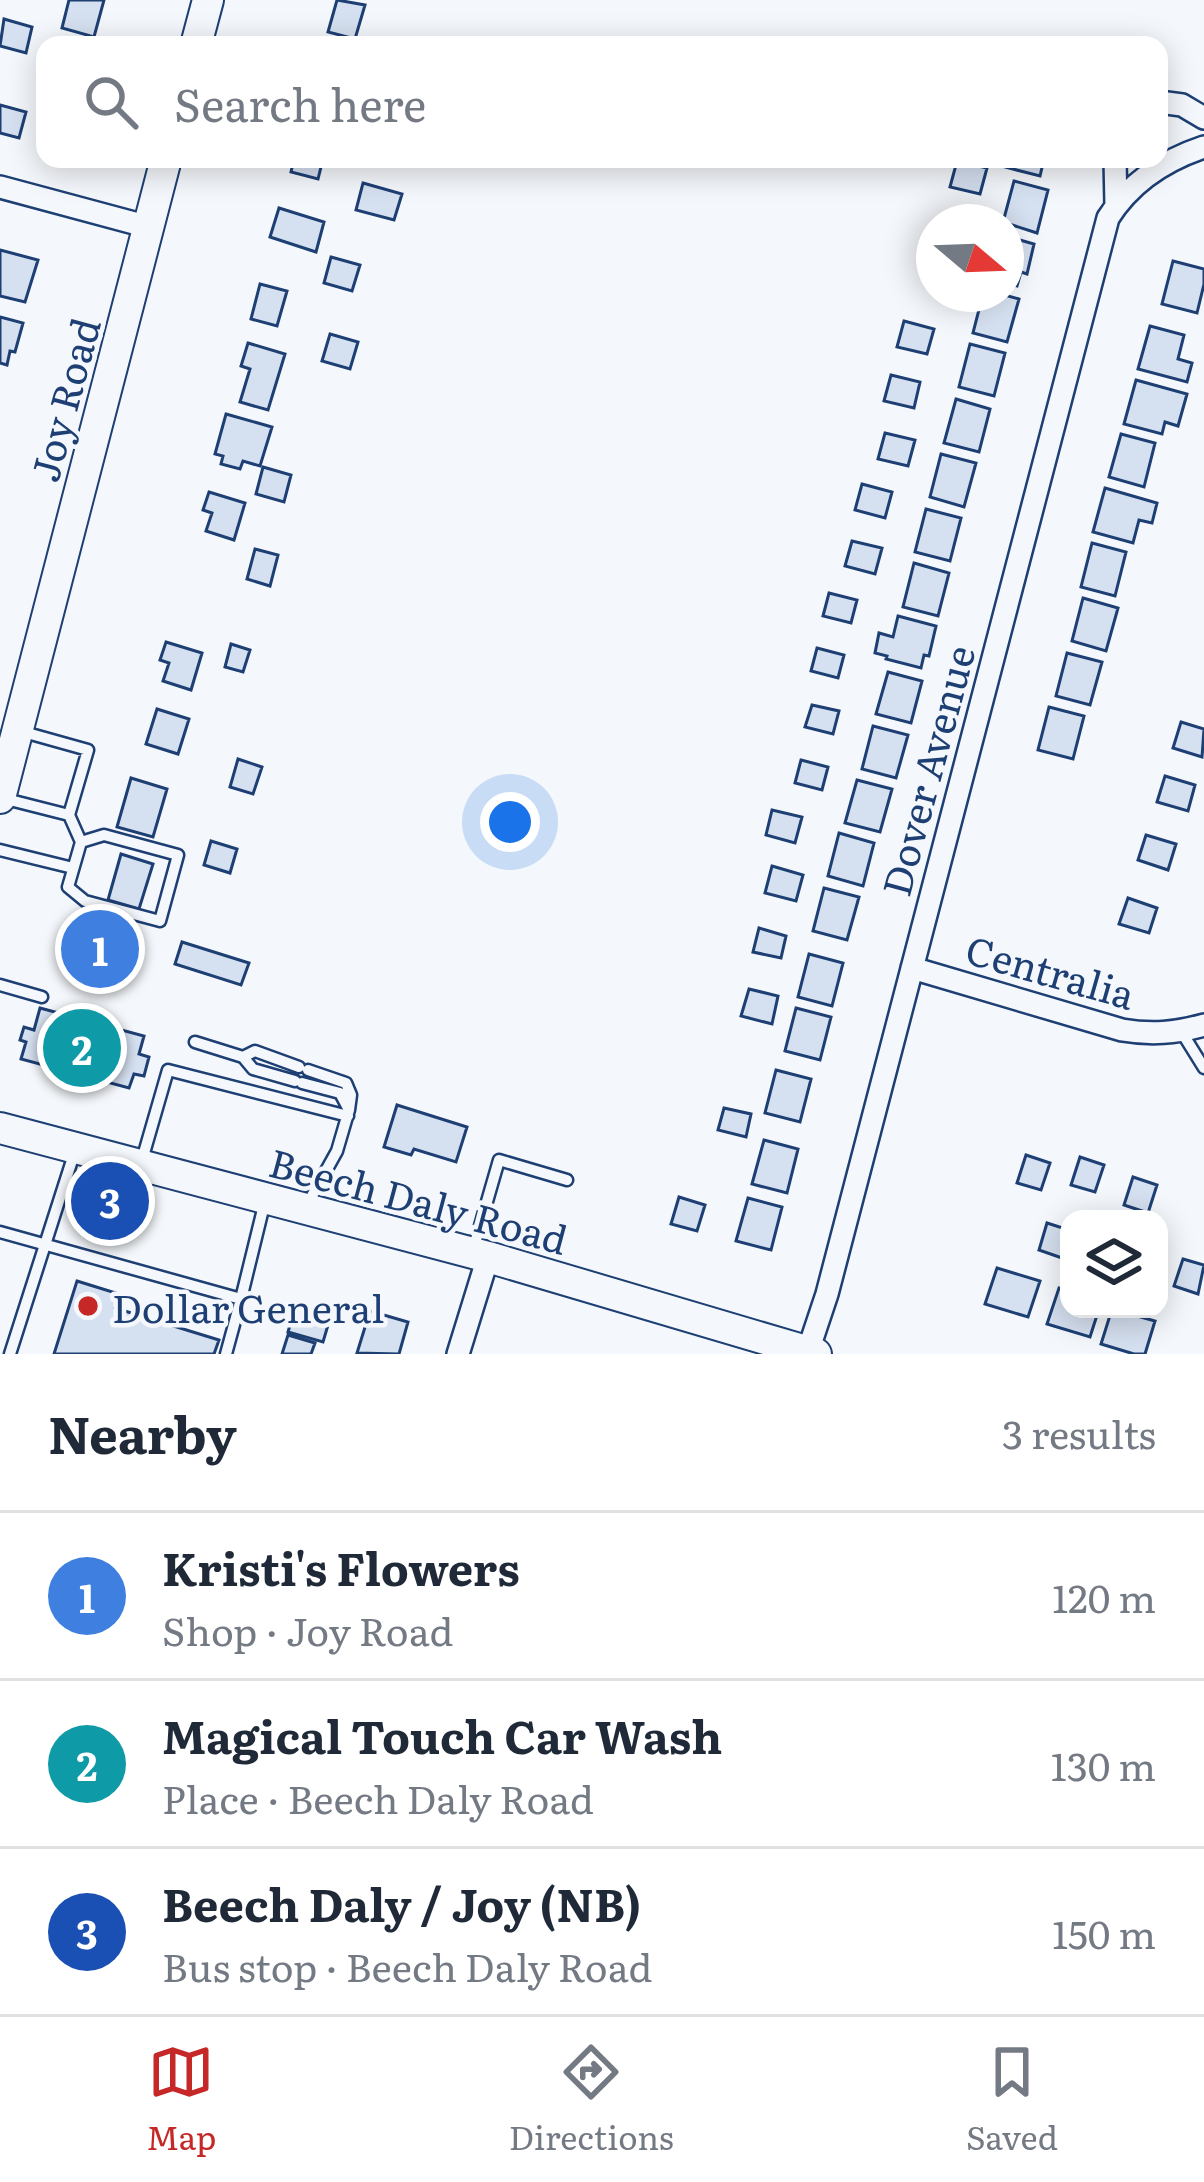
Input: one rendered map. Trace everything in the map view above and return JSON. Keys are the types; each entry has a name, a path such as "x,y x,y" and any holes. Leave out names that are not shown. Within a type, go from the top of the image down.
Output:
{"main road":[{"path":"198,36 208,0"},
{"name":"Joy Road","path":"0,798 13,716 164,168"},
{"name":"Beech Daly Road","path":"0,1128 480,1254 810,1353"}],"street":[{"path":"1168,103 1182,105 1204,118"},
{"path":"1168,164 1204,147"},
{"name":"Dover Avenue","path":"810,1353 1108,218 1116,206 1115,168"},
{"path":"1116,206 1144,178 1162,168"},
{"path":"0,187 148,227"},
{"name":"Centralia","path":"912,968 1122,1030 1145,1034 1186,1030"},
{"path":"458,1354 480,1254"}],"lane":[{"path":"13,716 88,750 69,814 81,842 68,887 86,901 160,922 178,856 104,835 81,842"},
{"path":"0,798 69,814"},
{"path":"0,850 73,868"},
{"path":"0,985 42,997"},
{"path":"1186,1030 1204,1068"},
{"path":"195,1042 243,1057 253,1069 340,1094 349,1113"},
{"path":"243,1057 255,1052 304,1068 346,1083 351,1095 337,1151 305,1208"},
{"path":"141,1164 168,1070 349,1113"},
{"path":"10,1354 76,1148"},
{"path":"480,1254 499,1160 568,1180"},
{"path":"226,1354 266,1198"},
{"path":"0,1232 241,1299"}],"building":[{"path":"69,0 104,0 94,36 62,28"},
{"path":"337,0 365,5 356,36 328,32"},
{"path":"4,19 32,27 26,53 0,46"},
{"path":"0,105 26,112 19,138 0,133"},
{"path":"292,168 321,168 318,179 291,172"},
{"path":"955,168 987,168 980,194 950,187"},
{"path":"1009,168 1042,168 1040,176"},
{"path":"1014,181 1048,190 1037,233 1024,229 1024,204 1008,204"},
{"path":"363,183 402,194 394,220 356,210"},
{"path":"279,208 324,222 316,252 270,237"},
{"path":"1024,241 1034,244 1024,273"},
{"path":"0,250 38,260 25,302 0,296"},
{"path":"331,257 360,265 352,291 324,283"},
{"path":"1173,261 1204,269 1197,313 1162,304"},
{"path":"260,284 287,291 277,326 251,319"},
{"path":"978,312 1015,312 1007,342 973,333"},
{"path":"0,317 23,323 7,365 0,363"},
{"path":"904,321 934,329 927,354 897,347"},
{"path":"1150,326 1184,335 1178,359 1192,363 1187,382 1138,369"},
{"path":"330,334 358,342 350,369 322,361"},
{"path":"248,343 285,354 268,410 240,402 250,369 241,366"},
{"path":"970,344 1005,353 994,396 959,387"},
{"path":"891,375 920,382 914,408 884,401"},
{"path":"1136,380 1187,394 1178,426 1165,422 1162,434 1124,424"},
{"path":"956,399 990,409 979,452 944,443"},
{"path":"226,414 272,427 260,466 243,461 240,469 221,464 223,456 215,454"},
{"path":"885,433 915,440 908,466 878,459"},
{"path":"1121,434 1155,443 1144,487 1109,477"},
{"path":"941,454 976,463 964,507 930,497"},
{"path":"263,467 291,475 284,502 256,494"},
{"path":"862,484 892,492 885,518 855,510"},
{"path":"1105,488 1157,503 1152,523 1139,520 1133,543 1093,532"},
{"path":"209,492 245,503 234,540 206,531 212,513 203,510"},
{"path":"926,509 961,518 950,561 915,552"},
{"path":"852,541 882,548 875,574 845,566"},
{"path":"1092,543 1126,552 1115,596 1081,587"},
{"path":"255,549 278,555 270,586 247,579"},
{"path":"914,563 949,573 938,616 903,607"},
{"path":"829,593 857,600 851,623 823,616"},
{"path":"1083,598 1118,608 1106,651 1072,641"},
{"path":"898,616 936,626 921,668 875,653 879,633 893,637"},
{"path":"166,642 202,653 191,690 163,681 169,663 160,660"},
{"path":"231,644 250,650 243,672 225,667"},
{"path":"817,648 844,655 838,678 811,671"},
{"path":"1067,653 1102,662 1090,705 1056,696"},
{"path":"888,672 922,681 911,723 876,714"},
{"path":"812,705 839,711 833,734 805,727"},
{"path":"1049,707 1084,716 1073,759 1038,750"},
{"path":"157,709 189,719 178,754 146,744"},
{"path":"1181,722 1204,729 1202,757 1173,748"},
{"path":"873,726 908,735 896,778 862,769"},
{"path":"238,759 262,767 253,794 230,787"},
{"path":"801,760 828,767 822,790 795,783"},
{"path":"1165,776 1195,785 1188,811 1157,802"},
{"path":"131,778 167,789 153,837 117,827"},
{"path":"857,780 892,789 880,832 845,823"},
{"path":"772,810 802,817 795,843 766,835"},
{"path":"839,833 874,843 863,886 828,876"},
{"path":"1146,835 1176,844 1168,870 1138,860"},
{"path":"211,841 237,849 230,873 204,865"},
{"path":"121,854 153,864 139,909 108,900"},
{"path":"772,866 803,875 796,901 765,893"},
{"path":"824,888 859,897 847,940 813,931"},
{"path":"1128,898 1157,908 1149,933 1119,924"},
{"path":"759,928 786,936 781,958 753,952"},
{"path":"97,933 129,943 116,973 88,965"},
{"path":"182,942 249,963 241,985 175,964"},
{"path":"809,954 843,963 832,1006 798,997"},
{"path":"749,989 778,996 772,1024 741,1016"},
{"path":"40,1008 144,1036 139,1054 149,1057 144,1076 134,1074 129,1088 21,1059 24,1027 34,1030"},
{"path":"796,1008 831,1017 820,1060 785,1051"},
{"path":"776,1070 811,1079 800,1122 765,1113"},
{"path":"397,1105 467,1127 456,1162 414,1149 411,1155 384,1147"},
{"path":"724,1108 751,1114 746,1137 718,1130"},
{"path":"764,1140 798,1149 787,1193 752,1184"},
{"path":"1026,1155 1050,1163 1041,1190 1017,1183"},
{"path":"1080,1157 1104,1165 1095,1192 1071,1185"},
{"path":"1133,1177 1157,1185 1149,1210 1124,1205"},
{"path":"679,1197 705,1205 697,1231 671,1224"},
{"path":"748,1198 782,1207 771,1250 736,1241"},
{"path":"1047,1223 1060,1227 1060,1257 1039,1250"},
{"path":"1183,1259 1204,1265 1198,1294 1174,1286"},
{"path":"997,1268 1040,1281 1028,1317 985,1304"},
{"path":"77,1281 119,1294 115,1308 219,1340 214,1354 54,1354"},
{"path":"1059,1288 1060,1318 1096,1318 1090,1337 1047,1324"},
{"path":"296,1304 331,1315 323,1342 288,1332"},
{"path":"370,1311 408,1322 399,1354 357,1353"},
{"path":"1109,1318 1155,1321 1145,1354 1101,1344"},
{"path":"288,1335 315,1343 311,1354 282,1354"}],"place":[{"name":"Kristi's Flowers","path":"100,949"},
{"name":"Magical Touch Car Wash","path":"82,1048"},
{"name":"Beech Daly / Joy (NB)","path":"110,1201"},
{"name":"Dollar General","path":"88,1306"}]}
